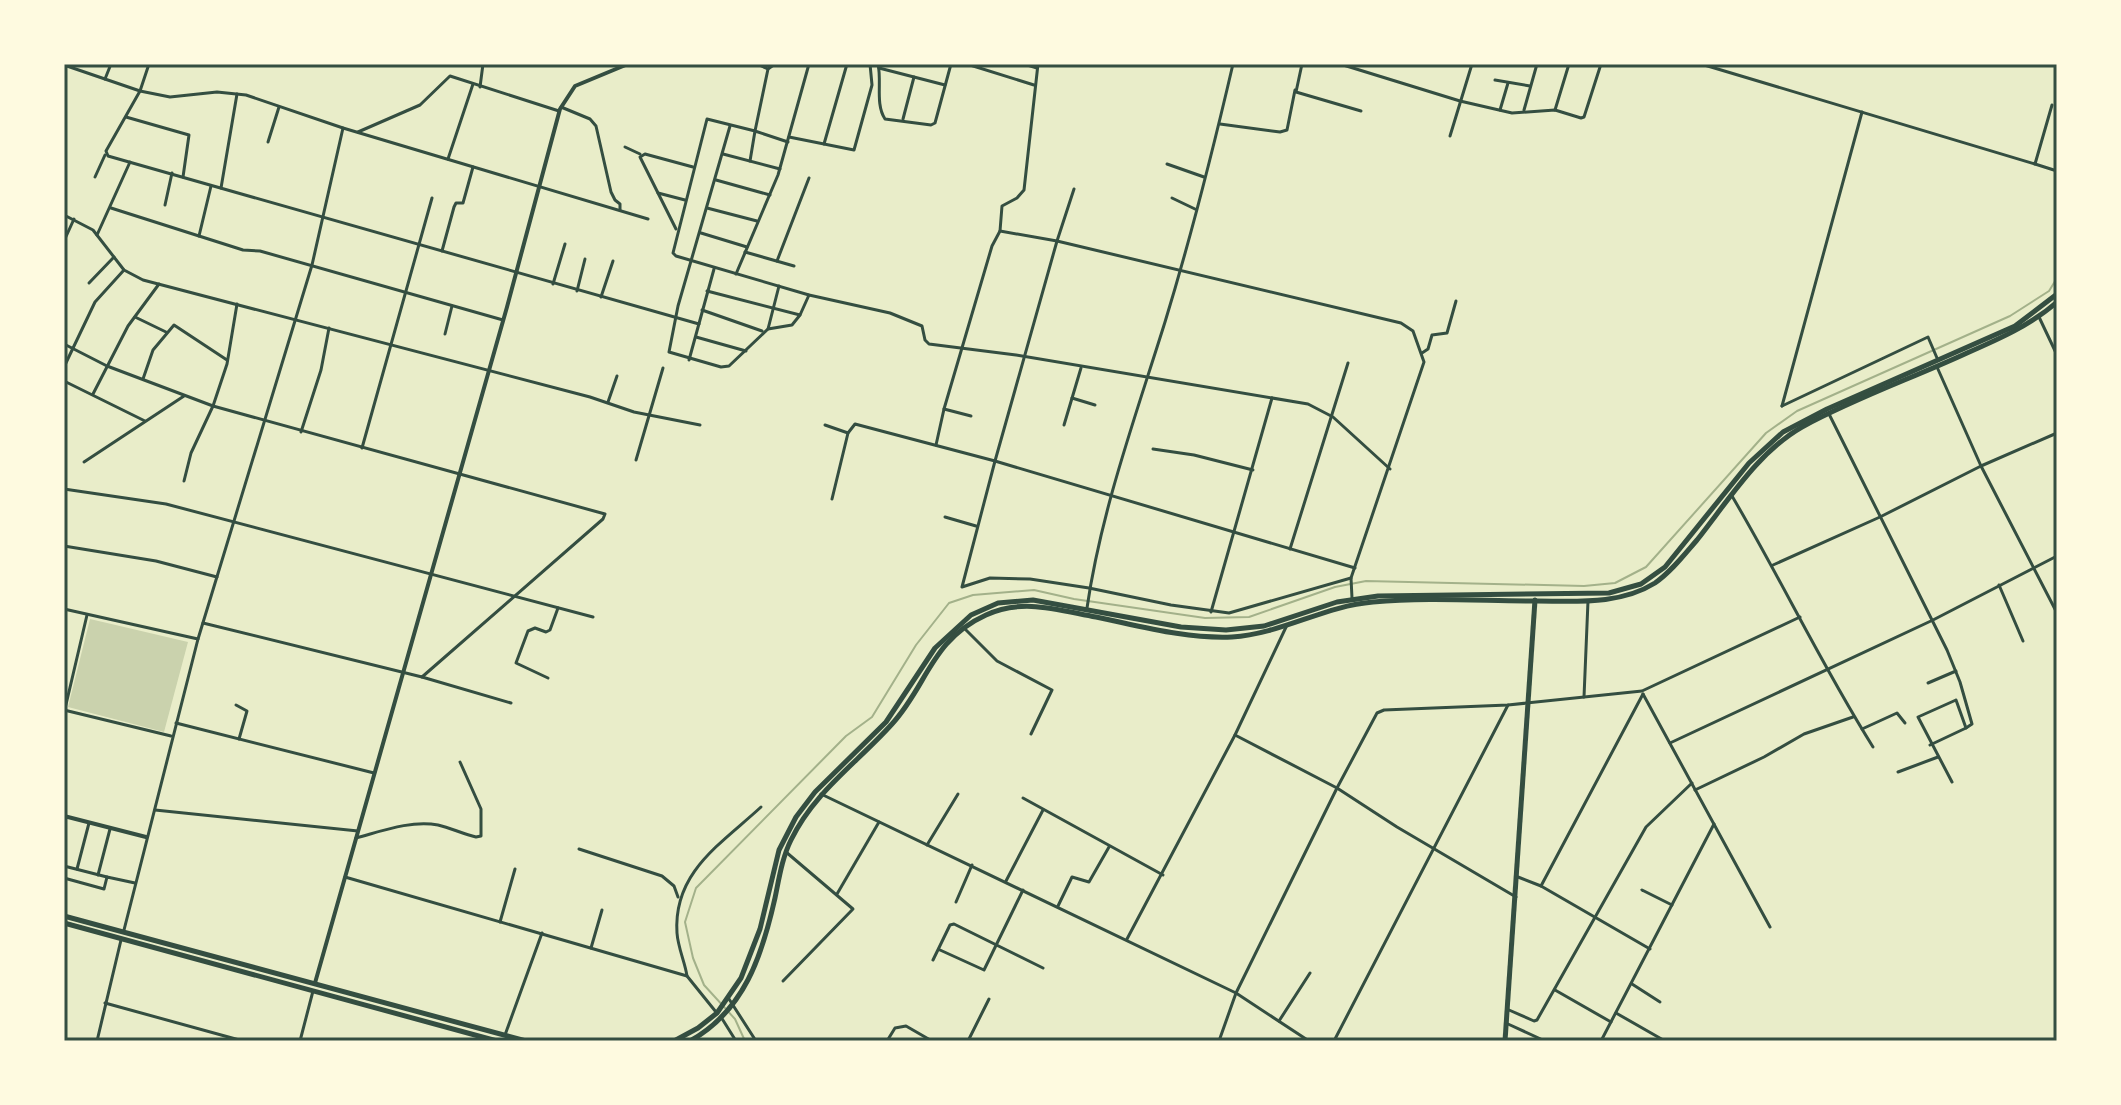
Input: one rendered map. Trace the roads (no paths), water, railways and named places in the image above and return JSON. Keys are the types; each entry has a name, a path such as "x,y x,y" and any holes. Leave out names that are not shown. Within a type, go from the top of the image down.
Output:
{"main road":[{"path":"729,1003 751,957 779,850 821,794 894,723 936,656 964,628 982,616 1016,606 1053,608 1226,630 1264,626 1352,597 1588,601 1626,595 1658,580 1683,556 1723,501 1787,437 2015,326 2057,294"},
{"path":"1730,493 1764,448 1791,427 2039,317 2057,302"},
{"path":"690,1041 721,1014 752,974 764,946 791,833 815,792 886,722 904,699 927,658 959,623 984,608 1014,600 1033,600 1087,607 1111,617 1181,633 1226,637 1245,636 1287,625 1337,607 1377,601 1535,598 1609,593 1641,584 1665,567 1708,521"},
{"path":"1505,1041 1535,598"},
{"path":"64,916 232,965 526,1041"},
{"path":"64,923 122,935"},
{"path":"232,965 313,991 497,1041"},
{"path":"313,991 315,984"},
{"path":"674,1041 721,1014"},
{"path":"453,1029 455,1022"}],"street":[{"path":"105,79 111,64"},
{"path":"95,177 140,91 149,64"},
{"path":"480,87 483,64"},
{"path":"315,984 560,109 575,86 628,64"},
{"path":"757,64 768,69"},
{"path":"750,161 768,69 775,64"},
{"path":"736,274 780,169 809,64"},
{"path":"824,144 847,64"},
{"path":"870,64 872,85 855,149 788,139 707,119 673,253 714,269 890,313 922,326 929,344 1025,356 1308,404 1333,417 1390,469"},
{"path":"879,66 882,77 881,113 885,119 934,124 951,64"},
{"path":"970,64 1034,85"},
{"path":"936,445 962,348 999,232 1002,206 1024,190 1037,66 1024,64"},
{"path":"1087,607 1113,496 1180,272 1220,124 1233,65 1227,64"},
{"path":"1220,124 1280,132 1287,130 1302,64"},
{"path":"1340,64 1460,101 1512,113 1555,110 1584,117 1601,64"},
{"path":"1450,136 1472,64"},
{"path":"1523,112 1537,64"},
{"path":"1555,110 1569,64"},
{"path":"1701,64 2057,171"},
{"path":"64,65 140,91 170,97 217,92 237,94 473,167 620,207 648,219"},
{"path":"879,66 945,85"},
{"path":"358,132 420,105 450,76 590,119 596,126 611,192 620,207"},
{"path":"902,121 914,77"},
{"path":"1495,80 1532,87"},
{"path":"1500,110 1508,83"},
{"path":"448,159 473,84"},
{"path":"1295,90 1361,111"},
{"path":"221,188 237,94"},
{"path":"2035,164 2052,105"},
{"path":"268,142 279,107"},
{"path":"1862,112 1782,406 1928,337 1981,466 2057,613"},
{"path":"124,117 189,135 183,177"},
{"path":"730,126 668,351 689,360 726,367 766,330 779,286"},
{"path":"97,1041 171,736 312,265 343,128"},
{"path":"625,147 641,155 693,167"},
{"path":"106,154 699,324"},
{"path":"723,154 780,169"},
{"path":"641,155 677,230"},
{"path":"97,235 130,162"},
{"path":"1167,164 1204,177"},
{"path":"442,251 454,207 456,203 463,203 473,167"},
{"path":"165,205 172,173"},
{"path":"777,261 809,178"},
{"path":"716,180 770,195"},
{"path":"199,236 212,185"},
{"path":"1074,189 995,461 963,587 990,578 1006,578 1089,588 1211,612 1236,612 1351,581"},
{"path":"658,193 685,200"},
{"path":"362,448 432,198"},
{"path":"1172,198 1195,209"},
{"path":"111,208 243,250 260,251 503,320"},
{"path":"707,208 758,222"},
{"path":"64,215 97,235 129,275 648,415 700,425"},
{"path":"64,241 74,219"},
{"path":"999,232 1057,241 1401,323 1413,331 1422,353 1423,366 1351,581 1352,597"},
{"path":"701,233 794,266"},
{"path":"553,284 565,244"},
{"path":"89,283 114,257"},
{"path":"577,291 585,259"},
{"path":"601,297 613,261"},
{"path":"689,360 714,269"},
{"path":"64,367 95,302 124,270"},
{"path":"93,394 106,365 159,284"},
{"path":"707,291 800,315"},
{"path":"702,310 766,330 792,326 809,295"},
{"path":"1422,353 1428,349 1432,335 1447,333 1456,301"},
{"path":"184,481 191,453 213,406 227,360 237,304"},
{"path":"445,334 452,306"},
{"path":"135,317 166,332"},
{"path":"2039,317 2057,355"},
{"path":"142,380 153,350 176,324 227,360"},
{"path":"301,432 321,370 329,328"},
{"path":"695,337 746,351"},
{"path":"64,344 142,380 213,406 605,514 603,519 422,677"},
{"path":"1290,549 1348,363"},
{"path":"1064,425 1081,367"},
{"path":"636,460 663,368"},
{"path":"608,404 617,376"},
{"path":"64,381 145,421"},
{"path":"84,462 184,396"},
{"path":"1072,398 1095,405"},
{"path":"1211,612 1272,398"},
{"path":"944,409 971,416"},
{"path":"1829,414 1956,671 1972,724 1930,745"},
{"path":"832,499 848,433 855,424 995,461 1355,568"},
{"path":"825,425 848,433"},
{"path":"1773,565 2057,433"},
{"path":"1153,449 1194,455 1253,470"},
{"path":"64,489 154,502 593,617"},
{"path":"1730,493 1773,565 1853,717 1873,747"},
{"path":"945,517 977,526"},
{"path":"64,546 156,561 217,577"},
{"path":"1670,743 1933,620 2057,556"},
{"path":"1999,584 2023,641"},
{"path":"1584,697 1588,601"},
{"path":"548,678 516,663 528,631 535,628 546,632 550,630 558,608"},
{"path":"64,609 198,639"},
{"path":"88,614 64,711 171,736"},
{"path":"1219,1041 1236,993 1377,713 1384,710 1508,705 1642,693 1800,617"},
{"path":"203,623 403,672 511,703"},
{"path":"1127,939 1235,735 1287,625"},
{"path":"964,628 997,661 1052,690 1031,734"},
{"path":"1928,683 1956,671"},
{"path":"1642,693 1770,927"},
{"path":"1541,886 1642,693"},
{"path":"1952,782 1918,717 1956,700 1966,728"},
{"path":"236,705 247,711 239,739"},
{"path":"1334,1041 1508,705"},
{"path":"1861,730 1897,713 1905,723"},
{"path":"1695,790 1804,734 1853,717"},
{"path":"175,722 374,773"},
{"path":"1235,735 1337,788 1516,897"},
{"path":"1898,772 1938,757"},
{"path":"356,838 391,828 426,824 479,837 483,820 479,802 460,762"},
{"path":"1509,1010 1536,1021 1646,827 1692,783"},
{"path":"821,794 1236,993 1309,1041"},
{"path":"927,845 958,794"},
{"path":"1023,798 1163,875"},
{"path":"736,1041 721,1014 687,976 677,931 679,901 694,869 761,807"},
{"path":"1006,881 1044,808"},
{"path":"153,810 358,831"},
{"path":"64,816 146,837"},
{"path":"77,869 90,822"},
{"path":"837,894 879,822"},
{"path":"1601,1041 1715,823"},
{"path":"98,875 111,828"},
{"path":"1058,906 1072,877 1089,882 1109,847"},
{"path":"579,849 662,876 674,886 679,901"},
{"path":"783,981 852,911 837,894 786,852"},
{"path":"956,902 972,865"},
{"path":"64,866 135,883"},
{"path":"500,922 515,869"},
{"path":"64,878 104,889 107,877"},
{"path":"345,877 687,976"},
{"path":"1518,877 1541,886 1650,949"},
{"path":"940,950 983,970 1023,890"},
{"path":"1642,890 1672,905"},
{"path":"591,948 602,910"},
{"path":"933,960 952,924 1043,968"},
{"path":"505,1035 542,933"},
{"path":"1279,1021 1310,973"},
{"path":"1632,984 1660,1002"},
{"path":"1555,990 1611,1022"},
{"path":"300,1041 313,991"},
{"path":"968,1041 989,999"},
{"path":"105,1003 243,1041"},
{"path":"729,1003 756,1041"},
{"path":"1616,1013 1665,1041"},
{"path":"1508,1024 1545,1041"},
{"path":"887,1041 900,1026 906,1026 932,1041"}],"waterway":[{"path":"745,1041 735,1019 704,985 693,958 685,922 696,888 846,736 872,717 916,645 949,603 973,595 1034,590 1074,599 1205,618 1249,617 1335,587 1366,581 1584,586 1615,583 1646,567 1766,433 1797,411 2010,316 2049,291 2057,278"}]}
